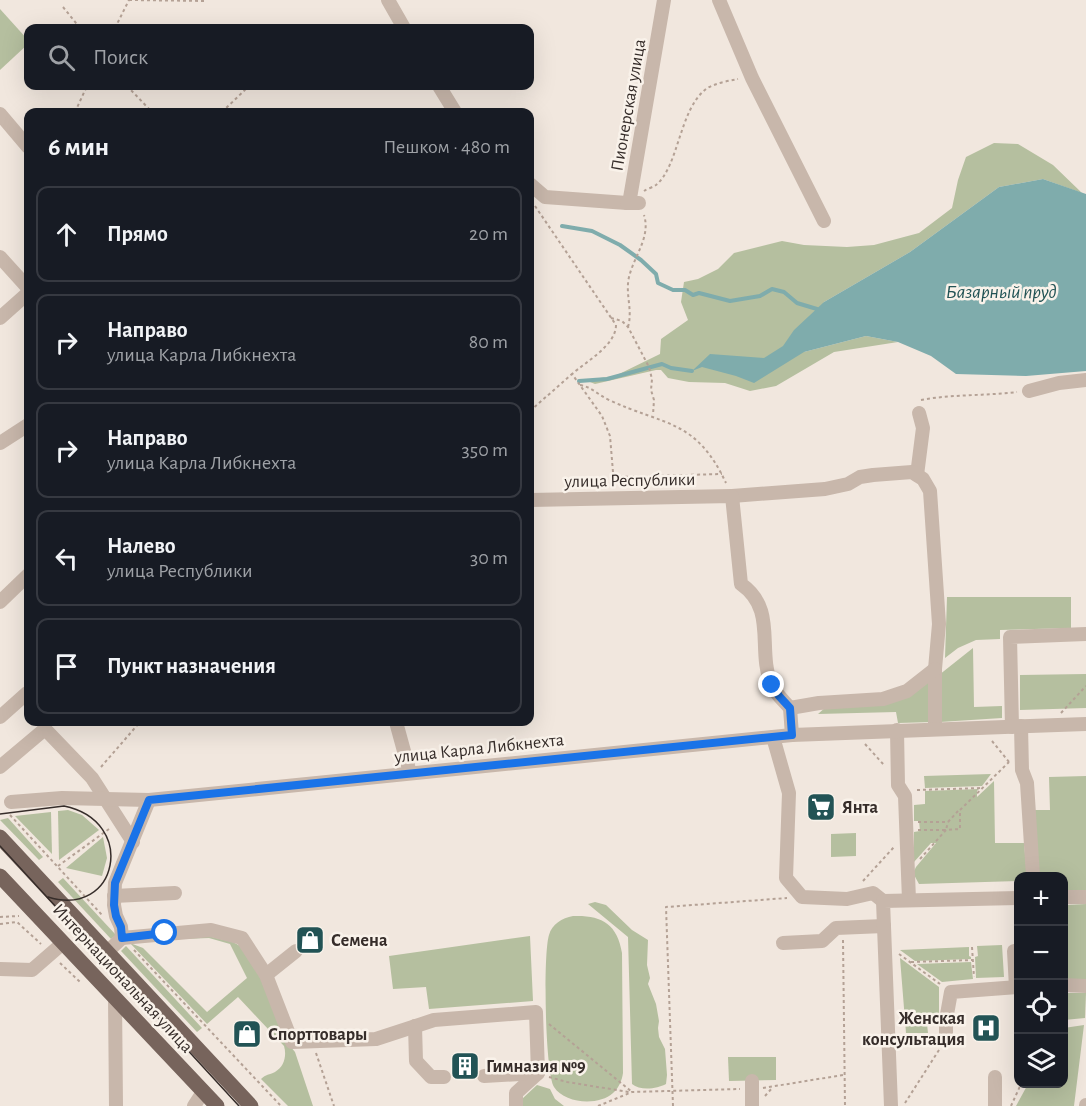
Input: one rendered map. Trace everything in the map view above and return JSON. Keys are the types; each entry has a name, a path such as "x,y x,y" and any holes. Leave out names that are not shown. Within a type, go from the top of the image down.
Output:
{"main road":[{"name":"Интернациональная улица","path":"1,841 251,1106"},
{"name":"Интернациональная улица","path":"0,876 217,1106"}],"street":[{"path":"388,0 402,24"},
{"name":"Пионерская улица","path":"632,201 664,0"},
{"path":"718,0 752,78 824,221"},
{"path":"441,90 453,108"},
{"path":"0,114 24,142"},
{"path":"534,187 545,197 632,201"},
{"path":"0,257 24,284"},
{"path":"0,318 24,297"},
{"path":"1029,391 1059,382 1086,380"},
{"path":"920,412 922,428 917,475 923,479 930,491 939,624 935,669 935,729"},
{"path":"0,443 24,428"},
{"name":"улица Республики","path":"534,500 732,496 825,489 873,475 912,472 917,475"},
{"path":"732,496 741,584 751,591 764,618 764,655 772,685 790,708 792,735"},
{"path":"0,602 24,579"},
{"path":"1033,872 1027,783 1022,770 1022,749 1017,726 1010,638 1086,634"},
{"path":"790,708 819,703 884,699 907,691 935,669"},
{"path":"0,717 24,697"},
{"name":"улица Карла Либкнехта","path":"10,807 62,798 149,800 792,735 1086,724"},
{"path":"0,767 43,726"},
{"path":"45,726 92,778 133,842"},
{"path":"397,726 410,773"},
{"path":"897,730 898,785 904,796 909,900"},
{"path":"773,737 789,793 786,878 802,897 847,899 873,893 883,901 1014,898"},
{"path":"122,938 121,927 116,916 115,883 149,800"},
{"path":"114,896 175,893"},
{"path":"1068,897 1086,897"},
{"path":"883,901 891,1106"},
{"path":"783,943 822,940 836,928 884,926"},
{"path":"107,951 122,938 211,930 242,938 266,975 292,1042 376,1039 434,1020 536,1012 538,1073 516,1093 516,1106"},
{"path":"0,969 32,970 63,943"},
{"path":"266,975 296,951"},
{"path":"1068,985 1086,986"},
{"path":"946,1040 946,1020 951,992 1014,987"},
{"path":"115,998 116,1106"},
{"path":"415,1026 416,1061 431,1077 444,1077"},
{"path":"484,1076 538,1073"},
{"path":"995,1077 995,1106"},
{"path":"752,1085 752,1106"},
{"path":"194,1106 203,1092"}],"path":[{"path":"117,24 129,0 206,1"},
{"path":"63,7 77,24"},
{"path":"628,327 631,316 627,292 629,277 645,235 645,220 632,201 657,184 664,174 690,112 706,89 726,82 752,78"},
{"path":"77,108 85,90"},
{"path":"131,90 148,108"},
{"path":"226,108 245,90"},
{"path":"534,205 616,325 616,333 609,342 534,407"},
{"path":"612,318 622,321 628,327 649,367 654,400 653,416"},
{"path":"572,374 602,416 610,436 613,472 616,477 722,474"},
{"path":"580,385 594,389 607,399 684,430 699,441 715,461 732,496"},
{"path":"920,412 916,402 922,400 951,395 988,396 1029,391"},
{"path":"1049,726 1086,686"},
{"path":"861,740 884,765"},
{"path":"908,872 946,830 948,822 1022,749"},
{"path":"901,790 983,788"},
{"path":"10,807 107,921"},
{"path":"906,827 960,830 960,810"},
{"path":"906,827 948,822"},
{"path":"847,899 899,842 906,827"},
{"path":"673,1106 666,908 802,897"},
{"path":"843,928 845,1106"},
{"path":"122,938 281,1106"},
{"path":"885,943 951,992"},
{"path":"972,946 975,990"},
{"path":"911,962 973,960"},
{"path":"536,1012 632,1092"},
{"path":"903,1106 946,1040"},
{"path":"312,1042 334,1106"},
{"path":"538,1073 567,1082 632,1092 752,1085 773,1087 843,1075"},
{"path":"1011,1106 1019,1088"},
{"path":"597,1106 632,1092"}],"green space":[{"path":"0,9 24,36 24,48 0,70"},
{"path":"994,143 1018,144 1053,165 1082,193 1043,179 999,187 910,252 824,302 804,352 866,336 898,342 834,352 776,386 750,391 725,383 689,382 668,378 661,370 595,384 585,380 615,376 660,354 661,339 688,320 681,302 684,282 698,279 718,269 734,253 782,241 804,245 847,247 874,245 919,233 952,208 966,157"},
{"path":"947,597 1071,597 1071,628 1000,630 1000,639 976,640 958,648 945,658"},
{"path":"973,648 974,707 1002,706 1002,718 940,722 939,675"},
{"path":"1086,674 1086,708 1020,710 1020,675"},
{"path":"932,680 932,722 898,723 896,712 818,714 826,707"},
{"path":"991,774 982,786 925,788 924,776"},
{"path":"1086,776 1086,891 1068,891 1068,872 1038,872 1035,810 1050,810 1049,777"},
{"path":"994,781 995,843 1024,843 1027,872 1014,872 1014,881 919,884 913,873 936,843 931,843 914,862 914,832 920,831 919,821 914,821 914,805 925,804 925,791 979,789 977,797"},
{"path":"68,810 82,815 99,830 59,860 58,811"},
{"path":"51,812 52,854 15,816"},
{"path":"8,818 43,857 39,860 0,820"},
{"path":"856,833 856,856 831,857 831,834"},
{"path":"103,837 107,858 102,876 66,868"},
{"path":"63,878 116,935 111,939 58,882"},
{"path":"595,902 606,905 632,930 648,940 647,965 650,978 648,984 656,1004 659,1037 665,1049 667,1075 666,1084 662,1086 644,1088 632,1084 628,937 588,904"},
{"path":"1086,904 1086,980 1068,980 1068,905"},
{"path":"592,917 606,923 616,934 622,953 623,1076 613,1093 591,1101 574,1100 559,1093 554,1087 549,1060 547,946 552,928 565,918"},
{"path":"208,936 237,944 255,964 290,1046 295,1052 313,1106 288,1106 261,1079 281,1067 285,1057 284,1046 238,997 207,1024 130,943 143,948 207,1012 247,978 230,944 209,938 155,940"},
{"path":"530,936 533,1001 429,1009 426,987 393,989 389,956"},
{"path":"1002,945 1004,977 976,978 977,946"},
{"path":"126,946 202,1028 197,1032 121,951"},
{"path":"969,947 971,959 915,961 900,950"},
{"path":"900,958 939,987 939,1023 927,1024 928,1033 906,1033"},
{"path":"971,962 973,979 942,982 917,964"},
{"path":"1068,993 1086,993 1085,1018 1068,1020"},
{"path":"1084,1025 1074,1106 1016,1106 1026,1088 1068,1088 1068,1027"},
{"path":"728,1057 776,1057 776,1080 729,1081"},
{"path":"537,1085 550,1089 555,1099 564,1106 522,1106 522,1099"}],"water":[{"name":"Базарный пруд","path":"1043,179 1086,194 1086,371 1026,376 956,374 931,356 898,342 866,336 804,352 754,383 702,367 692,371 710,354 764,358 783,346 794,330 824,302 910,252 999,187"}],"waterway":[{"path":"562,226 592,231 620,245 656,274 658,283 673,290 685,290 693,295 699,293 730,301 760,296 772,289 784,292 797,303 817,309"},
{"path":"579,381 607,379 662,364 671,368 692,371"}],"tram line":[{"path":"0,814 64,806 87,815 103,830 110,847 110,865 103,882 90,894 72,900 48,897"},
{"path":"0,846 239,1106"}],"place":[{"name":"Янта","path":"821,807"},
{"name":"Семена","path":"310,940"},
{"name":"Женская консультация","path":"986,1028"},
{"name":"Спорттовары","path":"247,1034"},
{"name":"Гимназия №9","path":"465,1066"}],"route":[{"path":"165,933 122,938 114,905 115,883 149,800 792,735 790,708 772,685"}]}
